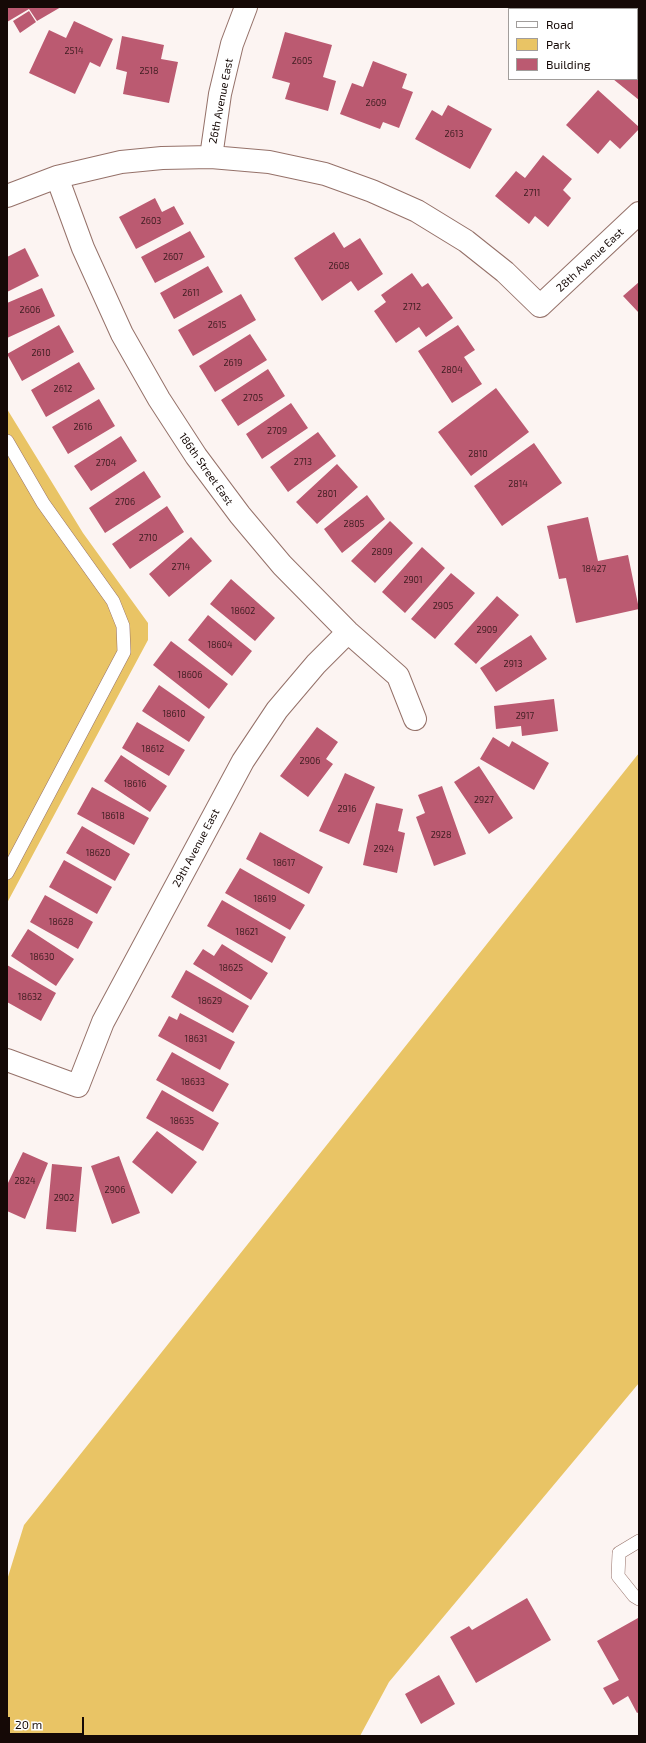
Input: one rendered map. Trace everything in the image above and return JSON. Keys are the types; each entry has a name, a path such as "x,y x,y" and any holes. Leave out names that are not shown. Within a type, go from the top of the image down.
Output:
{"street":[{"name":"26th Avenue East","path":"7,196 57,177 121,162 162,158 211,157 220,94 232,44 246,7"},
{"name":"28th Avenue East","path":"211,157 269,162 325,174 372,190 417,211 466,241 505,272 540,306 639,214"},
{"name":"186th Street East","path":"57,177 83,248 122,334 159,400 196,456 240,515 282,565 348,632 398,676 415,719"},
{"name":"29th Avenue East","path":"7,1060 78,1086 103,1022 243,761 277,710 316,664 348,632"}],"lane":[{"path":"7,442 43,503 113,601 123,626 124,652 7,873"},
{"path":"639,1541 619,1553 618,1576 634,1596 639,1599"}],"green space":[{"path":"7,409 83,533 148,623 148,640 7,903"},
{"path":"639,753 639,1383 389,1682 360,1736 7,1736 7,1580 24,1525"}],"building":[{"path":"7,7 61,7 37,21 29,9 7,22"},
{"path":"29,11 36,22 20,33 13,21"},
{"path":"74,21 113,39 100,67 90,62 75,94 29,73 49,30 66,38"},
{"path":"285,32 332,45 323,77 336,81 328,111 285,99 290,83 272,78"},
{"path":"122,36 164,45 161,59 178,62 169,103 123,94 127,72 116,69"},
{"path":"639,50 639,100 614,80 638,80"},
{"path":"373,61 407,74 402,88 413,92 399,128 383,122 380,129 340,114 352,83 363,87"},
{"path":"598,90 639,127 639,129 620,149 610,140 598,154 566,125"},
{"path":"448,105 492,129 470,169 415,139 432,110 442,116"},
{"path":"543,155 572,179 563,190 571,198 548,227 535,216 529,224 495,196 516,171 525,178"},
{"path":"155,198 162,212 174,206 184,224 136,249 119,217"},
{"path":"190,231 205,257 155,283 141,257"},
{"path":"334,232 344,248 360,238 383,274 358,291 351,281 322,301 294,258"},
{"path":"25,248 39,276 7,292 7,257"},
{"path":"208,266 223,292 174,319 160,293"},
{"path":"412,273 422,287 428,283 453,318 426,337 419,327 396,343 374,311 386,302 381,295"},
{"path":"639,282 639,313 623,296"},
{"path":"42,288 55,316 7,338 7,303"},
{"path":"241,294 256,320 193,356 178,330"},
{"path":"59,325 74,352 22,381 7,354"},
{"path":"458,325 475,350 464,357 482,384 452,403 418,351"},
{"path":"250,334 267,360 215,392 199,366"},
{"path":"79,362 95,389 46,417 31,390"},
{"path":"268,369 285,396 238,426 221,400"},
{"path":"496,388 529,432 471,476 438,432"},
{"path":"99,399 115,426 68,454 52,427"},
{"path":"291,403 308,428 262,459 246,434"},
{"path":"318,432 336,456 288,492 270,467"},
{"path":"121,436 137,461 91,491 74,466"},
{"path":"534,443 562,483 502,526 474,486"},
{"path":"337,464 358,487 317,524 296,502"},
{"path":"144,471 161,497 105,533 89,508"},
{"path":"367,495 385,519 342,553 324,529"},
{"path":"167,506 184,532 130,569 112,544"},
{"path":"588,517 598,561 628,555 639,609 576,623 566,578 559,579 547,526"},
{"path":"390,521 413,543 375,583 351,561"},
{"path":"191,537 212,561 169,597 149,574"},
{"path":"422,547 445,568 405,613 382,592"},
{"path":"451,573 475,593 435,639 411,619"},
{"path":"231,579 275,618 255,641 210,604"},
{"path":"497,596 519,615 476,664 454,644"},
{"path":"208,615 252,651 232,676 188,640"},
{"path":"531,635 547,659 496,692 480,668"},
{"path":"171,641 228,684 209,709 153,665"},
{"path":"159,685 205,717 189,742 142,711"},
{"path":"554,699 558,731 522,736 521,726 496,729 494,706"},
{"path":"137,722 185,750 169,776 122,748"},
{"path":"317,727 338,742 326,759 333,764 308,797 280,776"},
{"path":"493,737 509,747 512,741 549,763 534,790 480,759"},
{"path":"121,755 167,786 150,812 104,781"},
{"path":"479,766 513,818 489,834 454,782"},
{"path":"345,773 375,787 349,844 319,831"},
{"path":"442,786 466,854 434,866 416,817 425,813 418,795"},
{"path":"92,787 149,818 134,845 77,814"},
{"path":"376,803 403,809 398,831 405,833 397,873 363,865"},
{"path":"82,826 130,854 115,881 66,853"},
{"path":"260,832 323,867 309,894 246,859"},
{"path":"64,860 112,887 97,914 49,887"},
{"path":"240,868 305,905 290,930 225,893"},
{"path":"45,895 93,922 78,949 30,922"},
{"path":"222,900 286,937 272,963 207,926"},
{"path":"28,929 74,959 56,986 11,956"},
{"path":"222,944 268,973 251,1000 193,964 203,949 214,956"},
{"path":"7,965 56,993 41,1021 7,1002"},
{"path":"186,970 249,1006 233,1033 171,997"},
{"path":"180,1013 235,1042 220,1070 158,1036 169,1016 177,1020"},
{"path":"172,1052 229,1084 213,1112 156,1080"},
{"path":"162,1090 219,1123 203,1151 146,1118"},
{"path":"157,1131 197,1162 172,1194 132,1162"},
{"path":"23,1152 48,1163 25,1219 7,1211 7,1185"},
{"path":"119,1156 140,1213 112,1224 91,1166"},
{"path":"52,1164 82,1167 76,1232 46,1229"},
{"path":"527,1598 551,1640 476,1683 450,1637 469,1626 472,1630"},
{"path":"638,1618 639,1712 637,1713 628,1696 613,1705 603,1688 619,1680 597,1641"},
{"path":"439,1675 455,1704 421,1724 405,1694"}]}
